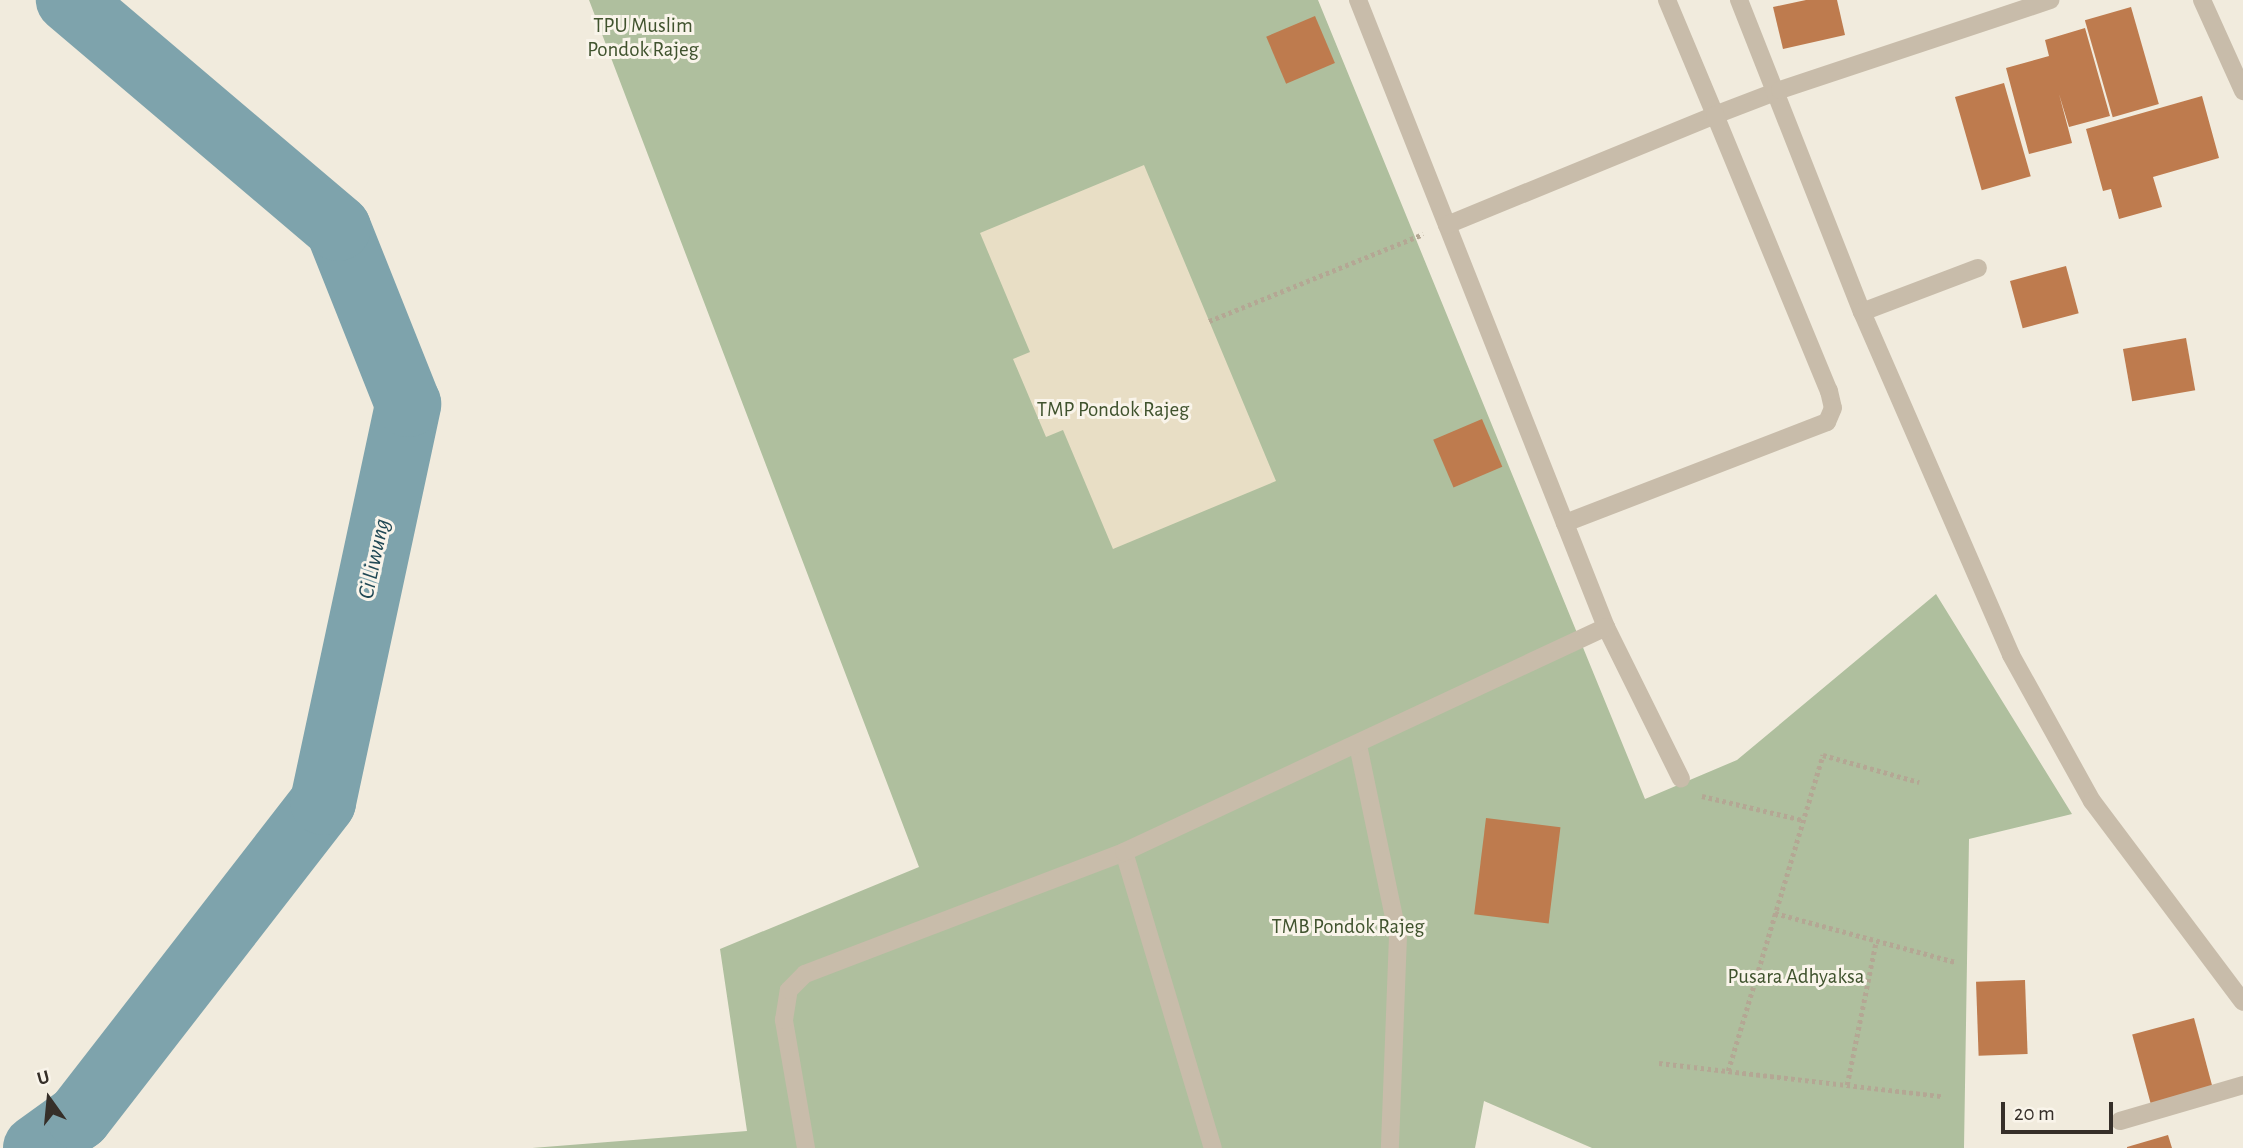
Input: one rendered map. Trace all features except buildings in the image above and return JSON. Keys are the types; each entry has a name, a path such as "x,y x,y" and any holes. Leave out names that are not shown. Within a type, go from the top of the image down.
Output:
{"street":[{"path":"1357,0 1606,627 1681,779"},
{"path":"1565,523 1827,422 1833,408 1667,0"},
{"path":"1739,0 1780,90 1862,312 2011,654 2078,777 2243,1002"},
{"path":"1447,225 1780,90 2050,0"},
{"path":"2202,0 2243,91"},
{"path":"1862,312 1978,268"},
{"path":"806,1148 784,1020 789,990 805,974 1124,852 1606,627"},
{"path":"1358,745 1398,936 1390,1148"},
{"path":"1124,852 1213,1148"},
{"path":"2120,1121 2243,1085"}],"path":[{"path":"1209,321 1447,225"},
{"path":"1728,1071 1823,755 1919,782"},
{"path":"1681,779 1695,794 1803,820"},
{"path":"1775,913 1955,962"},
{"path":"1847,1085 1876,940"},
{"path":"1659,1063 1941,1096"}],"green space":[{"path":"589,0 1318,0 1645,799 1737,760 1936,594 2072,814 1969,839 1964,1148 1592,1148 1484,1101 1475,1148 532,1148 747,1131 720,949 919,867"}],"shaded area":[{"path":"1144,165 1276,481 1113,549 1063,430 1046,437 1013,359 1030,352 980,233"}],"waterway":[{"name":"Ci Liwung","path":"36,1148 79,1117 323,802 408,404 338,228 69,0"}],"park label":[{"name":"TPU Muslim Pondok Rajeg","path":"643,38"},
{"name":"TMP Pondok Rajeg","path":"1113,410"},
{"name":"TMB Pondok Rajeg","path":"1348,927"},
{"name":"Pusara Adhyaksa","path":"1796,977"}]}
